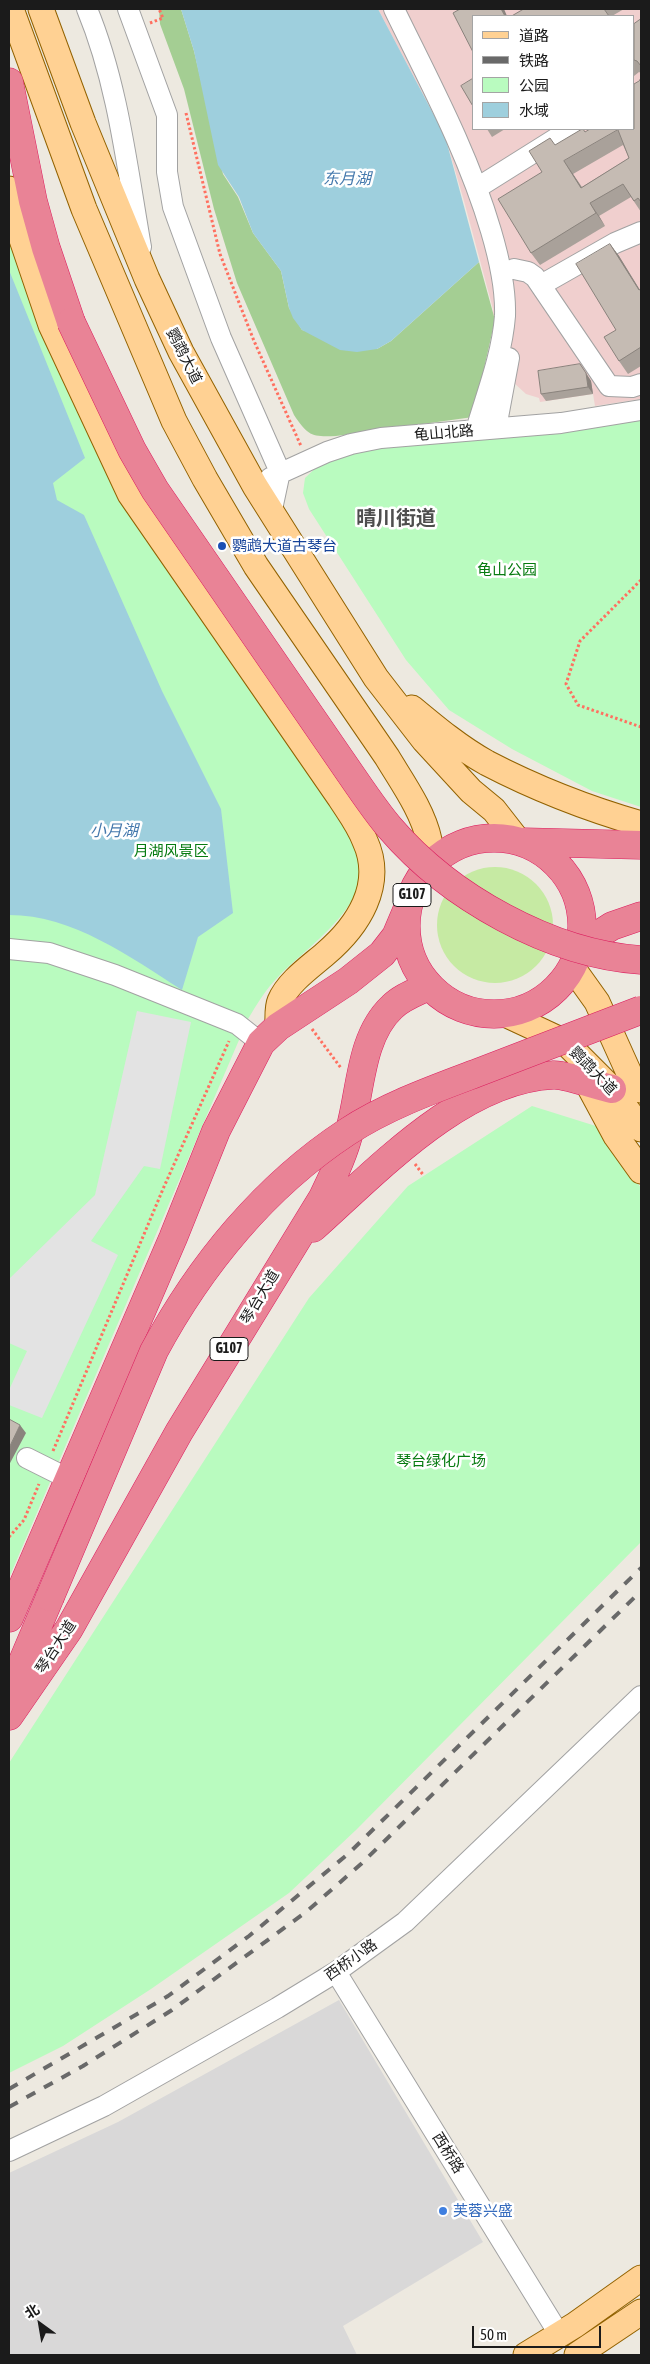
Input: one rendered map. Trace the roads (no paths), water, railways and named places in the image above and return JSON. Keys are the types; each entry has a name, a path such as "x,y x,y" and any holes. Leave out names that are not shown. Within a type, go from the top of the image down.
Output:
{"highway":[{"path":"9,82 33,202 46,248 71,322 132,450 155,490 350,774 391,828 446,880 492,911 531,930 576,948 621,959 641,960"},
{"name":"G107","path":"9,1618 58,1473 173,1238 216,1131 269,1035 348,981 382,954 396,936 414,889 425,871 444,853 468,842 493,838 519,842 641,845"},
{"name":"G107","path":"407,910 406,939 415,966 431,989 447,1001 465,1010 484,1014 505,1014 525,1008 544,998 560,984 575,957 582,920 576,894 563,871 543,853 519,842"},
{"name":"G107","path":"575,957 612,926 641,916"},
{"name":"琴台大道","path":"9,1716 69,1629 179,1432 288,1251 323,1197 341,1162 351,1128 364,1064 376,1029 392,1007 408,996 429,986 431,989"},
{"path":"9,1694 154,1351 172,1317 204,1268 231,1237 288,1177 349,1131 393,1108 471,1075 641,1010"},
{"path":"288,1251 381,1164 421,1132 455,1110 494,1090 527,1078 555,1074 622,1084"}],"main road":[{"path":"11,9 84,209 174,421 204,479 256,566 387,757 421,818 430,842 425,871"},
{"name":"鹦鹉大道","path":"41,9 83,123 147,279 181,352 254,486 376,678"},
{"path":"9,189 14,216 51,325 130,494 340,798 359,829 369,852 372,870 370,887 361,915 351,929 304,971 286,992 280,1002 269,1035"},
{"path":"376,678 443,734 487,762 552,792 641,824"},
{"path":"376,678 424,740 494,810 519,842"},
{"name":"鹦鹉大道","path":"575,957 597,1002 622,1084 641,1130"},
{"name":"鹦鹉大道","path":"505,1014 565,1042 622,1084"},
{"path":"622,1084 616,1136 641,1171"},
{"path":"526,2355 641,2278"},
{"path":"577,2355 641,2312"}],"street":[{"path":"87,9 101,42 117,110 147,279"},
{"path":"128,9 167,115 167,172 173,207 221,338 280,472 271,514"},
{"path":"394,9 480,186 502,274 505,315 498,357 476,430"},
{"path":"480,186 569,130"},
{"path":"480,186 491,198 504,230 514,269 516,290 514,323 496,428"},
{"path":"541,285 615,243 641,232"},
{"path":"514,269 528,272 541,285 609,386 632,387 641,384"},
{"name":"龟山北路","path":"254,486 307,460 351,444 381,438 561,422 641,410"},
{"path":"9,949 49,953 75,961 269,1035"},
{"path":"27,1458 58,1473"},
{"name":"西桥小路","path":"9,2151 104,2106 277,2008 336,1972 405,1922 641,1696"},
{"name":"西桥路","path":"336,1972 559,2334"}],"water":[{"name":"东月湖","path":"181,9 378,9 445,136 479,262 391,341 377,349 357,352 340,350 302,330 293,318 281,271 253,233 239,197 218,165 194,51"},
{"name":"小月湖","path":"9,270 85,458 53,483 57,500 84,515 162,691 221,809 233,913 198,937 182,990 142,964 78,930 56,922 33,917 9,915"}],"railway":[{"path":"9,2089 168,1996 249,1936 348,1854 641,1568"},
{"path":"9,2107 83,2066 172,2010 306,1912 361,1864 641,1591"}],"place":[{"name":"鹦鹉大道古琴台","path":"222,546"},
{"name":"芙蓉兴盛","path":"443,2211"}],"district":[{"name":"晴川街道","path":"396,519"}],"park label":[{"name":"龟山公园","path":"507,570"},
{"name":"月湖风景区","path":"171,851"},
{"name":"琴台绿化广场","path":"441,1461"}]}
